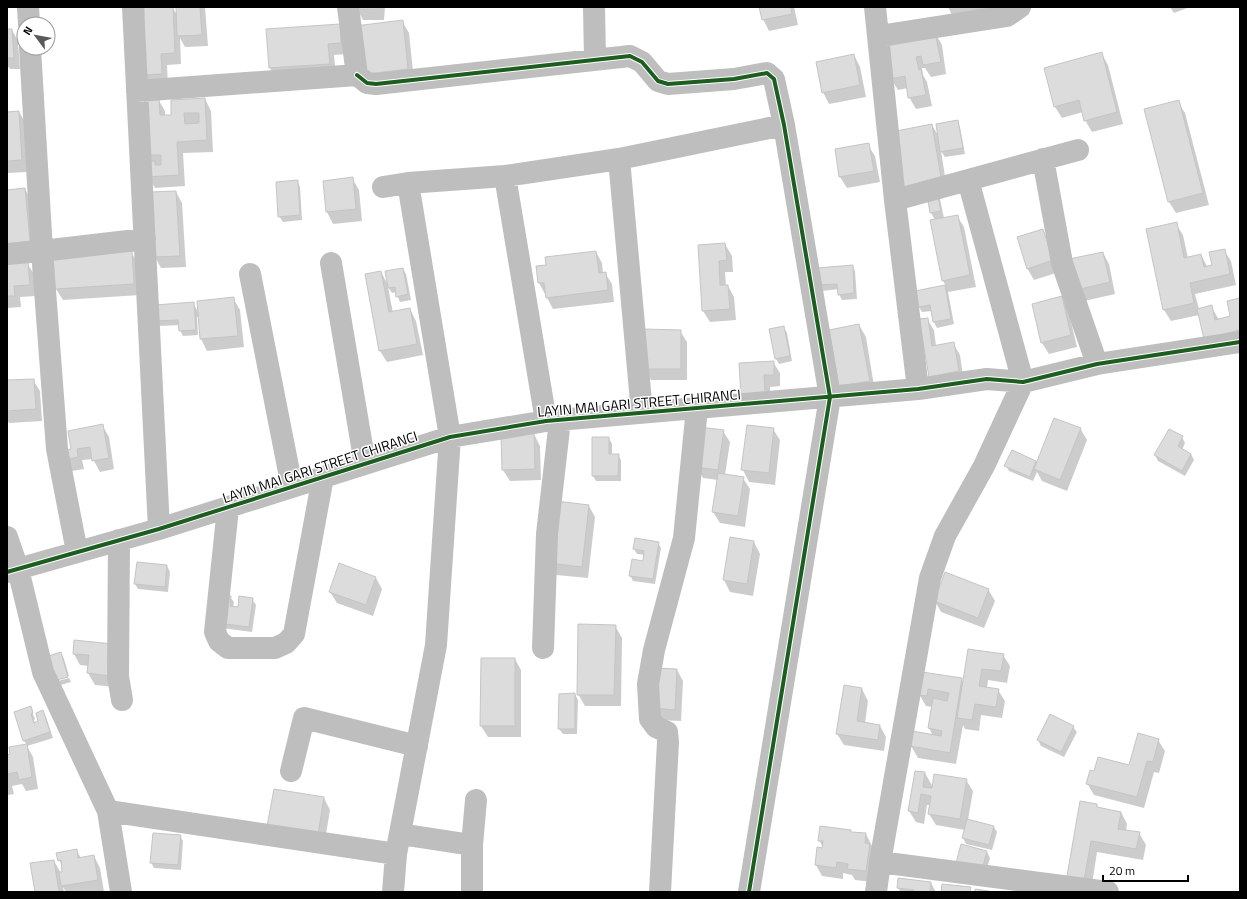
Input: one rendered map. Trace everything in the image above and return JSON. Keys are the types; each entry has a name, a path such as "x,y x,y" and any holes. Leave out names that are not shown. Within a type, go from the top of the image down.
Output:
{"street":[{"path":"132,7 159,529"},
{"path":"348,7 357,75"},
{"path":"594,7 595,59"},
{"path":"875,7 895,200 918,389"},
{"path":"879,36 1007,16 1020,7"},
{"path":"30,56 42,251 57,449 78,552"},
{"path":"137,91 357,75 367,83 376,84 630,56 642,62 658,81 668,84 734,79 767,74 774,79 784,125 830,397 749,892"},
{"path":"383,188 408,183 505,176 619,159 784,125"},
{"path":"895,200 1078,150"},
{"path":"619,159 642,413"},
{"path":"1043,159 1062,263 1097,364"},
{"path":"505,176 553,421 543,648"},
{"path":"876,892 930,578 945,536 984,466 1023,382 968,180"},
{"path":"393,892 398,844 436,645 450,437 408,183"},
{"path":"7,254 145,239"},
{"path":"331,263 365,464"},
{"path":"250,274 292,487"},
{"name":"LAYIN MAI GARI STREET CHIRANCI","path":"13,571 228,508 450,437 553,421 918,389 987,378 1023,382 1097,364 1238,346"},
{"path":"660,892 668,742 667,732 656,727 650,719 648,684 654,650 684,538 697,408"},
{"path":"228,508 214,632 219,641 228,648 275,648 286,643 294,634 323,477"},
{"path":"7,537 13,571 43,672 108,811 121,892"},
{"path":"119,540 118,676 122,700"},
{"path":"291,771 304,718 417,746"},
{"path":"472,892 472,845 476,800"},
{"path":"108,811 398,844 472,845"},
{"path":"880,862 1108,892"}],"building":[{"path":"144,7 173,7 175,53 161,54 162,74 143,75"},
{"path":"176,7 200,7 202,35 177,36"},
{"path":"355,7 378,7 378,9 355,9"},
{"path":"759,7 791,7 792,14 762,20"},
{"path":"403,20 408,69 360,75 355,26"},
{"path":"340,24 341,43 328,44 330,64 269,68 266,29"},
{"path":"7,29 12,29 14,58 7,58"},
{"path":"935,32 941,62 923,65 921,56 916,57 919,70 921,69 926,95 908,98 905,76 890,79 881,47 914,41"},
{"path":"1102,52 1117,112 1084,121 1079,100 1054,107 1044,68"},
{"path":"854,54 860,85 822,93 816,62"},
{"path":"159,98 160,115 171,115 171,100 205,98 207,140 177,142 179,175 147,177 147,162 155,161 155,165 161,165 161,155 146,155 144,99","holes":["184,113 199,113 199,123 185,124"]},
{"path":"1179,100 1203,193 1168,202 1144,109"},
{"path":"19,111 22,160 7,161 7,112"},
{"path":"958,120 963,148 940,152 936,124"},
{"path":"932,124 942,183 901,191 891,132"},
{"path":"869,143 874,171 839,177 835,149"},
{"path":"353,177 356,209 326,212 323,181"},
{"path":"298,180 300,215 278,217 276,182"},
{"path":"25,188 30,241 7,244 7,190"},
{"path":"176,191 180,256 154,257 150,192"},
{"path":"937,192 941,211 930,213 927,194"},
{"path":"958,215 970,275 942,281 930,220"},
{"path":"1177,222 1184,258 1201,254 1204,267 1212,265 1209,252 1225,249 1230,274 1190,283 1194,303 1163,310 1146,229"},
{"path":"1043,229 1053,260 1027,269 1017,237"},
{"path":"725,243 727,260 719,261 720,285 728,285 730,309 702,311 698,245"},
{"path":"132,250 134,284 55,289 53,255"},
{"path":"596,251 599,273 606,272 608,290 546,298 544,283 538,283 536,266 546,265 545,257"},
{"path":"1103,252 1110,282 1076,290 1069,259"},
{"path":"28,262 30,285 14,286 15,296 7,296 7,263"},
{"path":"853,265 854,293 838,295 837,284 818,285 817,268"},
{"path":"403,268 408,294 396,297 395,287 388,288 385,271"},
{"path":"381,271 389,312 410,308 417,344 379,351 365,274"},
{"path":"945,285 951,319 933,322 930,305 918,307 915,291"},
{"path":"1062,296 1071,335 1041,343 1032,304"},
{"path":"234,297 238,336 200,339 197,301"},
{"path":"1240,298 1240,330 1204,339 1197,309 1212,305 1215,320 1230,316 1227,301"},
{"path":"194,302 196,330 179,331 178,320 155,321 155,305"},
{"path":"928,318 932,346 954,342 959,371 929,377 919,319"},
{"path":"859,324 870,381 839,386 829,330"},
{"path":"784,326 790,356 775,359 769,329"},
{"path":"643,329 681,330 681,369 643,369"},
{"path":"774,361 774,375 764,375 765,394 741,396 739,363"},
{"path":"34,379 36,409 7,411 7,380"},
{"path":"1054,418 1081,428 1060,480 1034,469"},
{"path":"103,424 109,458 92,461 90,447 77,449 78,457 64,460 62,451 71,449 68,431"},
{"path":"747,425 774,428 769,473 741,470"},
{"path":"700,427 724,430 718,470 695,467"},
{"path":"1169,429 1183,436 1178,446 1191,454 1182,471 1154,455"},
{"path":"534,433 535,469 502,470 501,434"},
{"path":"592,437 609,437 609,454 619,454 618,476 592,476"},
{"path":"1012,450 1036,461 1030,477 1004,466"},
{"path":"718,473 744,477 738,516 712,512"},
{"path":"556,501 589,505 582,567 549,563"},
{"path":"730,537 754,541 747,584 723,580"},
{"path":"635,538 659,542 653,579 629,576 632,559 643,561 644,551 633,549"},
{"path":"137,562 167,565 165,587 134,584"},
{"path":"339,563 376,577 366,605 329,592"},
{"path":"945,572 989,589 978,618 934,601"},
{"path":"221,594 231,596 230,606 238,607 239,596 253,598 249,627 217,623"},
{"path":"578,624 616,625 614,695 577,695"},
{"path":"74,640 113,644 110,676 87,673 89,655 73,654"},
{"path":"968,649 1004,654 1001,671 982,669 979,686 999,689 996,707 975,704 972,720 957,718"},
{"path":"61,652 68,677 53,681 45,657"},
{"path":"481,658 515,658 515,726 480,726"},
{"path":"655,668 677,669 675,710 653,708"},
{"path":"922,672 962,678 950,753 910,746 912,731 941,736 942,731 928,728 933,698 947,701 949,693 928,689 927,696 918,695"},
{"path":"844,685 862,688 857,721 880,725 878,740 836,734"},
{"path":"575,693 575,729 558,729 559,694"},
{"path":"31,706 33,713 31,714 34,723 38,721 36,713 43,710 50,732 23,741 14,712"},
{"path":"1050,714 1074,726 1061,752 1037,740"},
{"path":"1138,733 1159,739 1153,762 1147,761 1137,797 1086,784 1090,770 1094,771 1098,757 1129,765"},
{"path":"27,744 32,777 19,780 17,772 7,774 7,755 10,754 9,747"},
{"path":"915,771 925,772 923,787 932,788 934,774 967,779 960,819 928,814 931,796 921,794 918,813 908,811"},
{"path":"274,789 324,797 318,835 267,826"},
{"path":"1080,801 1097,804 1097,807 1121,812 1118,829 1140,832 1136,849 1091,841 1084,880 1067,876"},
{"path":"967,819 994,826 989,845 962,838"},
{"path":"820,826 851,830 851,832 866,833 865,843 870,844 866,871 847,869 848,864 837,862 836,868 815,865 817,847 822,848 823,841 818,841"},
{"path":"153,833 181,835 178,865 150,863"},
{"path":"961,844 987,851 982,870 956,863"},
{"path":"77,849 78,858 94,855 98,880 61,886 59,872 62,872 61,860 58,861 56,853"},
{"path":"54,860 59,892 35,892 30,863"},
{"path":"898,878 931,882 930,892 913,892 914,890 897,888"},
{"path":"942,884 971,887 970,892 941,892"},
{"path":"975,889 989,891 989,892 975,892"}],"cycle path":[{"path":"357,75 367,83 376,84 630,56 642,62 658,81 668,84 734,79 767,73 774,79 784,125 830,397 749,892"},
{"path":"7,572 159,529 450,437 546,421 918,389 987,379 1023,382 1097,364 1240,342"}]}
